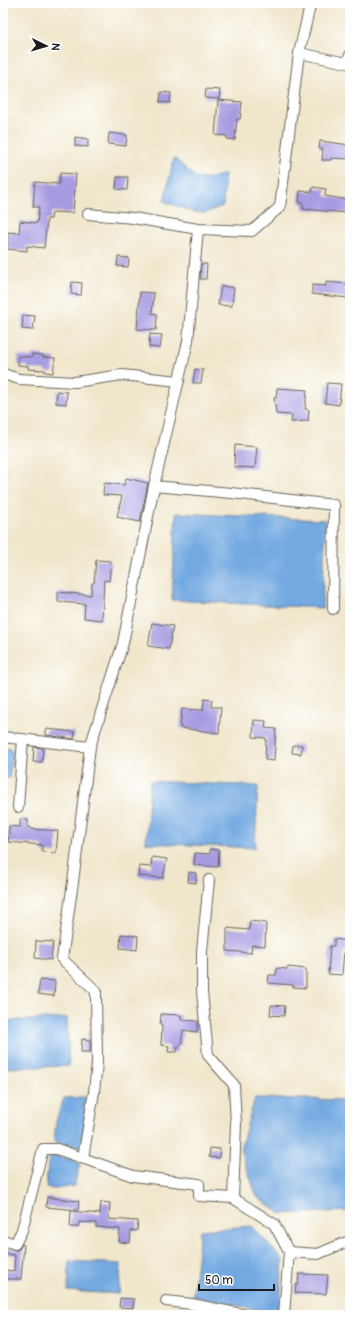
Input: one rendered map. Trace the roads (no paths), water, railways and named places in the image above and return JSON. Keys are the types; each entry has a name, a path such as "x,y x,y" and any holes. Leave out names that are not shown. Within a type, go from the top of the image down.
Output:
{"street":[{"path":"88,214 133,218 198,229 252,231 280,207 299,53 310,6 297,3"},
{"path":"299,53 347,63 350,55"},
{"path":"83,1158 94,1092 97,1062 96,991 62,959 90,747 123,643 154,486 188,341 198,229"},
{"path":"3,374 19,379 75,382 122,375 179,381"},
{"path":"154,486 231,493 334,506 334,609"},
{"path":"3,737 90,747"},
{"path":"18,808 23,739"},
{"path":"209,880 202,951 202,991 208,1055 234,1085 236,1124 233,1198"},
{"path":"3,1240 15,1244 22,1230 43,1149 57,1149 133,1176 199,1184 199,1196 233,1198 274,1224 289,1252 284,1315"},
{"path":"289,1252 318,1254 344,1242 350,1242"},
{"path":"166,1301 192,1304 246,1315"}],"water":[{"path":"174,158 197,179 211,178 225,174 223,206 205,213 192,212 164,201"},
{"path":"176,513 326,520 322,608 172,600"},
{"path":"3,747 13,750 9,778 3,779"},
{"path":"150,781 258,786 255,848 146,843"},
{"path":"67,1018 69,1066 3,1068 3,1021"},
{"path":"84,1097 89,1106 80,1147 54,1142 56,1121 64,1098"},
{"path":"255,1098 350,1100 350,1211 281,1214 257,1197 240,1149"},
{"path":"50,1156 70,1159 80,1164 74,1186 56,1189 46,1188"},
{"path":"252,1226 283,1260 279,1315 218,1301 193,1297 200,1230"},
{"path":"69,1261 121,1264 119,1294 68,1291"}]}
